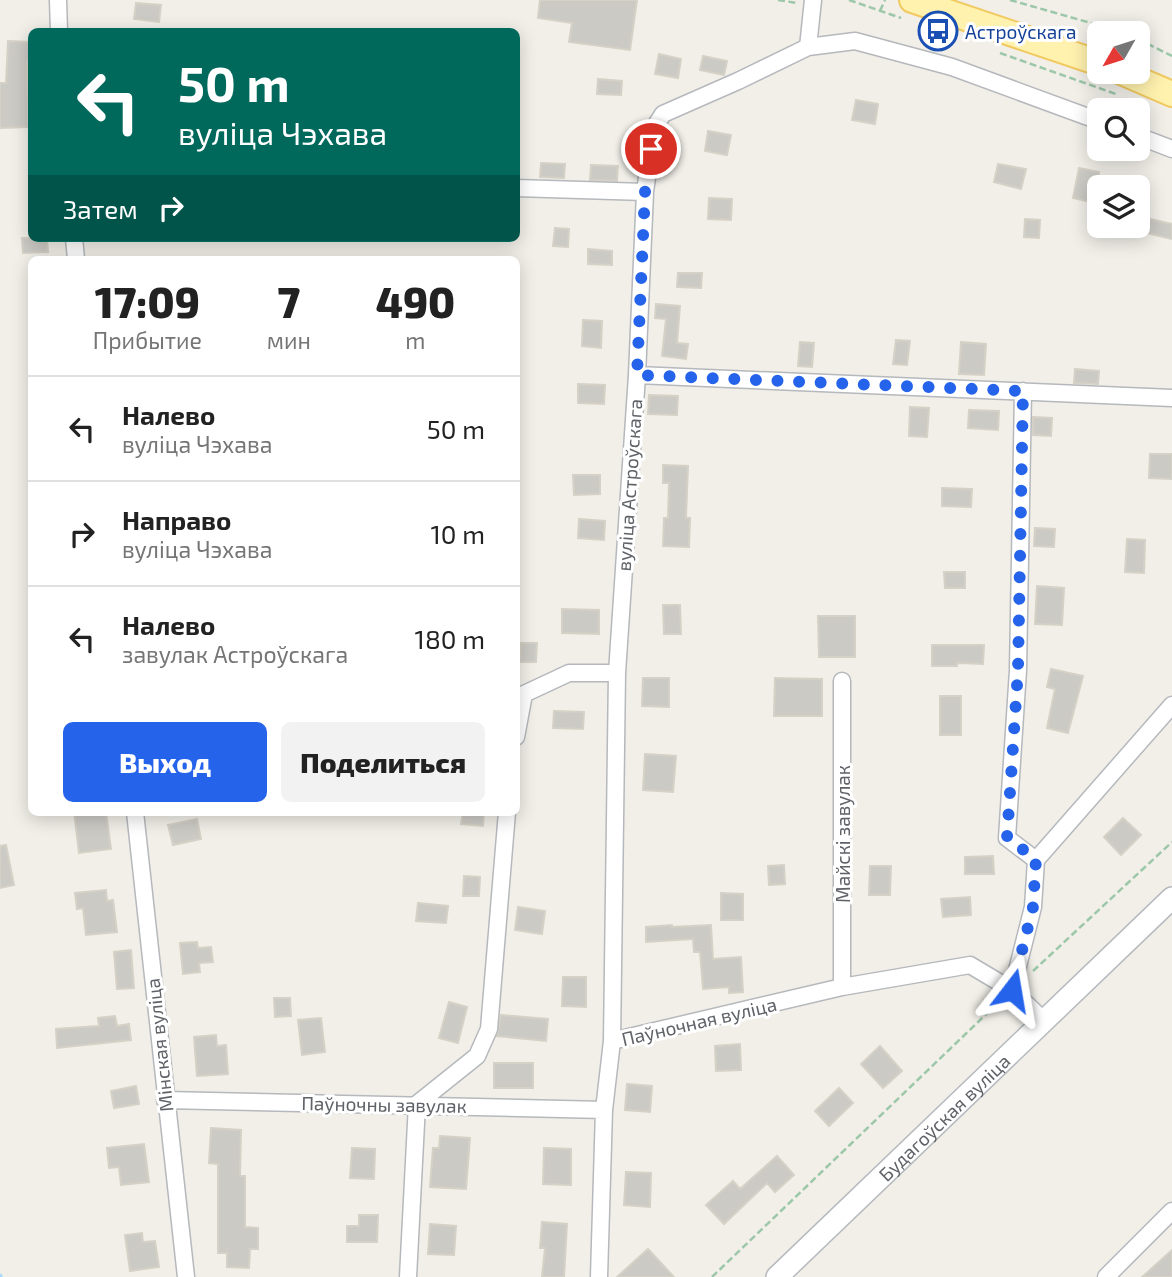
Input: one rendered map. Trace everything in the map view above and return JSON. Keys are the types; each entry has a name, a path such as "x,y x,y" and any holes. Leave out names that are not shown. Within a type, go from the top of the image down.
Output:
{"main road":[{"path":"953,0 1087,45"},
{"path":"908,9 1087,60"},
{"path":"1150,69 1172,79"},
{"path":"1126,84 1172,94"}],"street":[{"path":"58,0 59,28"},
{"path":"808,47 813,0"},
{"name":"вуліца Астроўскага","path":"612,1041 617,673 637,375 645,192 654,128 663,114 808,47 855,41 952,67 1087,117"},
{"path":"1150,141 1172,149"},
{"path":"520,188 645,192"},
{"path":"637,375 1172,398"},
{"path":"1023,391 1018,670 1007,838 1036,859"},
{"path":"520,716 524,694 569,673 617,673"},
{"name":"Майскі завулак","path":"842,681 842,986"},
{"path":"1012,990 1033,907 1036,859 1172,705"},
{"name":"Мінская вуліца","path":"135,816 186,1277"},
{"path":"408,1277 417,1104 477,1056 489,1029 507,816"},
{"name":"Будагоўская вуліца","path":"777,1277 1172,898"},
{"name":"Паўночная вуліца","path":"599,1277 604,1110 612,1041 842,986 970,965 1012,990 1044,1021"},
{"name":"Паўночны завулак","path":"165,1100 604,1110"},
{"path":"1106,1277 1172,1211"}],"path":[{"path":"849,0 880,11 908,9"},
{"path":"880,11 885,0"},
{"path":"1010,0 1087,22"},
{"path":"1150,45 1172,56"},
{"path":"990,50 1087,74"},
{"path":"712,1277 1012,990 1172,842"}],"building":[{"path":"540,0 637,0 630,50 569,42 572,23 538,18"},
{"path":"136,3 161,5 159,22 134,19"},
{"path":"8,41 28,42 28,127 0,128 0,83 6,83"},
{"path":"659,54 681,59 678,78 655,74"},
{"path":"703,56 727,61 724,75 700,70"},
{"path":"598,79 622,81 621,95 597,94"},
{"path":"856,100 878,104 875,124 852,120"},
{"path":"708,131 731,135 727,155 705,151"},
{"path":"541,163 565,164 564,178 540,177"},
{"path":"998,164 1026,169 1021,189 994,182"},
{"path":"591,165 618,166 617,181 590,180"},
{"path":"1079,168 1099,172 1099,175 1087,175 1087,201 1073,198"},
{"path":"709,198 732,199 731,220 708,219"},
{"path":"1025,219 1040,220 1039,238 1024,237"},
{"path":"1150,219 1172,224 1172,239 1150,234"},
{"path":"555,228 569,229 568,247 553,246"},
{"path":"22,238 28,238 28,242 47,242 48,252 23,253"},
{"path":"588,249 612,251 612,265 588,264"},
{"path":"678,273 702,273 701,288 677,287"},
{"path":"656,304 680,306 677,343 688,344 686,359 662,356 666,319 655,318"},
{"path":"583,320 602,321 601,348 582,346"},
{"path":"896,340 910,341 907,365 893,364"},
{"path":"800,342 814,343 812,367 798,366"},
{"path":"961,342 986,344 984,375 959,374"},
{"path":"1075,369 1099,371 1098,384 1074,383"},
{"path":"578,384 605,385 604,404 578,403"},
{"path":"649,395 678,396 677,415 648,414"},
{"path":"910,407 929,408 927,437 909,436"},
{"path":"969,410 999,411 998,430 968,428"},
{"path":"1033,417 1052,418 1051,436 1033,435"},
{"path":"1150,454 1172,454 1172,479 1149,478"},
{"path":"663,465 688,466 686,518 690,518 689,547 663,546 664,518 668,518 669,483 663,483"},
{"path":"573,475 600,475 600,494 574,495"},
{"path":"942,488 972,489 971,507 942,506"},
{"path":"579,519 605,521 604,540 578,538"},
{"path":"1035,528 1055,529 1054,547 1034,546"},
{"path":"1127,539 1145,540 1144,573 1125,572"},
{"path":"944,572 965,572 965,588 945,588"},
{"path":"1037,586 1064,588 1062,625 1035,624"},
{"path":"663,605 680,605 681,634 664,634"},
{"path":"562,609 599,610 599,634 562,633"},
{"path":"818,616 855,616 855,657 819,657"},
{"path":"521,643 537,643 536,662 520,662"},
{"path":"932,645 984,645 983,664 932,666"},
{"path":"1051,669 1083,676 1068,733 1047,728 1055,689 1047,687"},
{"path":"643,678 669,678 669,707 642,706"},
{"path":"775,678 822,679 822,716 774,716"},
{"path":"940,696 961,696 961,735 940,735"},
{"path":"554,711 584,712 583,729 553,728"},
{"path":"645,754 676,756 673,792 643,790"},
{"path":"74,816 107,816 111,849 79,853"},
{"path":"462,816 484,816 483,826 461,824"},
{"path":"1123,818 1141,835 1121,855 1104,837"},
{"path":"197,819 201,839 173,845 168,825"},
{"path":"6,845 14,885 0,888 0,846"},
{"path":"993,856 994,874 965,874 965,857"},
{"path":"784,865 785,884 769,885 768,866"},
{"path":"870,866 891,866 890,895 869,895"},
{"path":"464,876 480,877 479,896 463,896"},
{"path":"106,890 107,901 113,900 117,932 86,935 83,908 77,909 75,893"},
{"path":"721,893 743,894 743,920 721,920"},
{"path":"970,897 971,915 943,917 941,899"},
{"path":"418,903 448,906 446,923 416,921"},
{"path":"518,907 545,911 542,934 515,930"},
{"path":"711,925 713,959 741,957 743,992 729,993 729,987 703,989 700,952 694,952 693,939 646,942 646,927"},
{"path":"197,942 198,948 211,947 213,962 199,963 200,972 183,974 180,943"},
{"path":"131,950 134,988 117,989 114,952"},
{"path":"563,977 586,977 586,1007 562,1006"},
{"path":"274,998 290,998 291,1016 275,1017"},
{"path":"449,1002 467,1007 458,1043 439,1038"},
{"path":"501,1015 548,1019 546,1041 497,1036"},
{"path":"115,1016 117,1026 129,1024 131,1040 57,1048 56,1029 99,1026 98,1018"},
{"path":"321,1018 325,1052 302,1055 298,1020"},
{"path":"216,1035 217,1046 226,1045 228,1074 197,1076 194,1037"},
{"path":"740,1044 741,1070 716,1071 715,1046"},
{"path":"880,1046 902,1071 883,1088 861,1064"},
{"path":"494,1063 533,1063 533,1088 494,1088"},
{"path":"627,1084 652,1086 650,1112 625,1110"},
{"path":"136,1086 139,1104 114,1108 111,1091"},
{"path":"839,1088 853,1103 829,1126 815,1111"},
{"path":"211,1128 241,1130 240,1176 245,1176 245,1227 258,1228 258,1249 250,1249 249,1268 227,1267 227,1253 218,1253 218,1164 209,1163"},
{"path":"440,1136 470,1138 466,1189 430,1187 433,1148 439,1148"},
{"path":"144,1144 149,1182 121,1185 119,1167 109,1168 107,1148"},
{"path":"352,1148 375,1149 374,1179 350,1178"},
{"path":"544,1148 571,1149 571,1185 543,1184"},
{"path":"777,1156 794,1175 775,1192 767,1183 724,1224 706,1205 733,1181 740,1189"},
{"path":"626,1172 651,1173 650,1207 624,1205"},
{"path":"359,1215 378,1215 377,1242 347,1242 347,1226 359,1226"},
{"path":"542,1222 567,1224 564,1277 542,1277 545,1248 540,1248"},
{"path":"430,1224 456,1226 454,1255 428,1254"},
{"path":"142,1233 143,1242 155,1241 159,1267 130,1271 125,1235"},
{"path":"648,1249 674,1277 617,1277"},
{"path":"1172,1250 1172,1277 1142,1277"}],"place":[{"name":"Астроўскага","path":"938,31"}],"route":[{"path":"651,149 645,192 637,375 1023,391 1018,670 1007,838 1036,859 1033,907 1012,990"}]}
